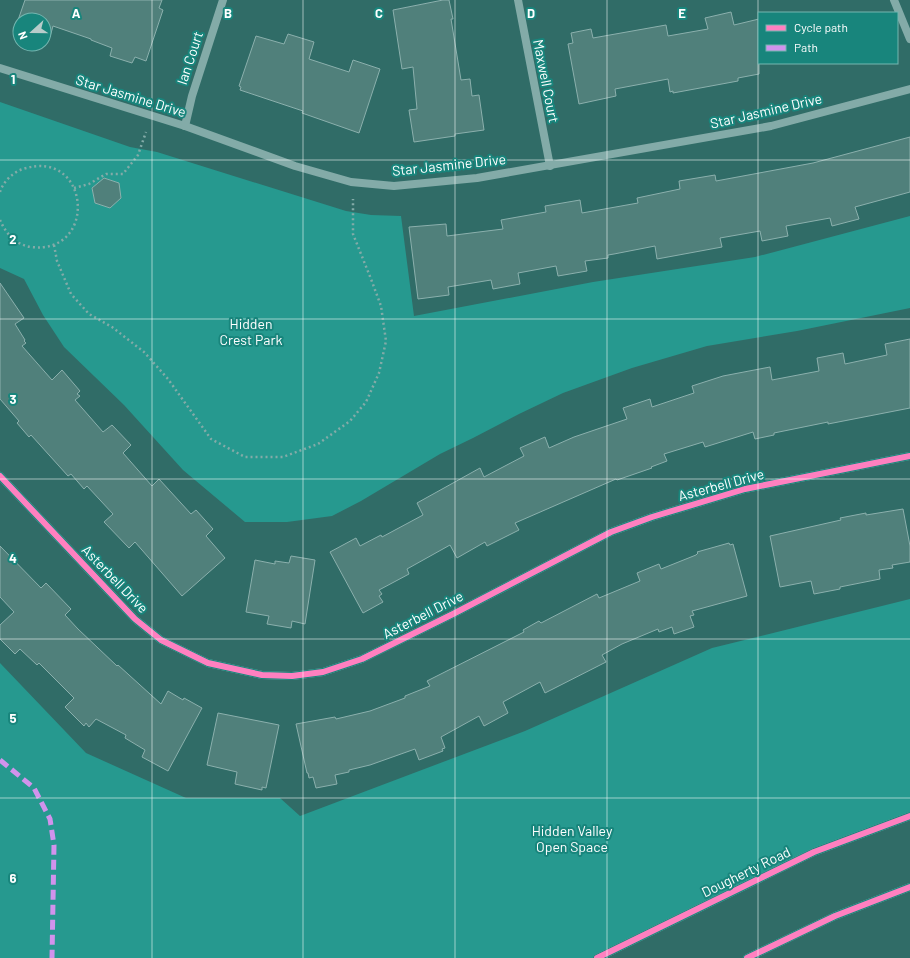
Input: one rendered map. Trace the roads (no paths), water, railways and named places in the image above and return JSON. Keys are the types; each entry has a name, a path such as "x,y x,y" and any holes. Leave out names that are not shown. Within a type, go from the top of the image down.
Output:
{"main road":[{"name":"Dougherty Road","path":"597,958 814,852 910,816"},
{"path":"747,958 835,916 910,887"}],"street":[{"name":"Ian Court","path":"185,126 192,96 223,0"},
{"name":"Maxwell Court","path":"518,0 550,166"},
{"path":"894,0 910,38"},
{"name":"Star Jasmine Drive","path":"0,68 185,126 295,166 351,182 394,186 477,178 771,126 910,89"},
{"name":"Asterbell Drive","path":"0,476 135,619 161,640 208,663 262,675 292,676 323,672 362,659 611,532 745,489 910,456"}],"park label":[{"name":"Hidden Crest Park","path":"251,332"},
{"name":"Hidden Valley Open Space","path":"572,840"}]}
